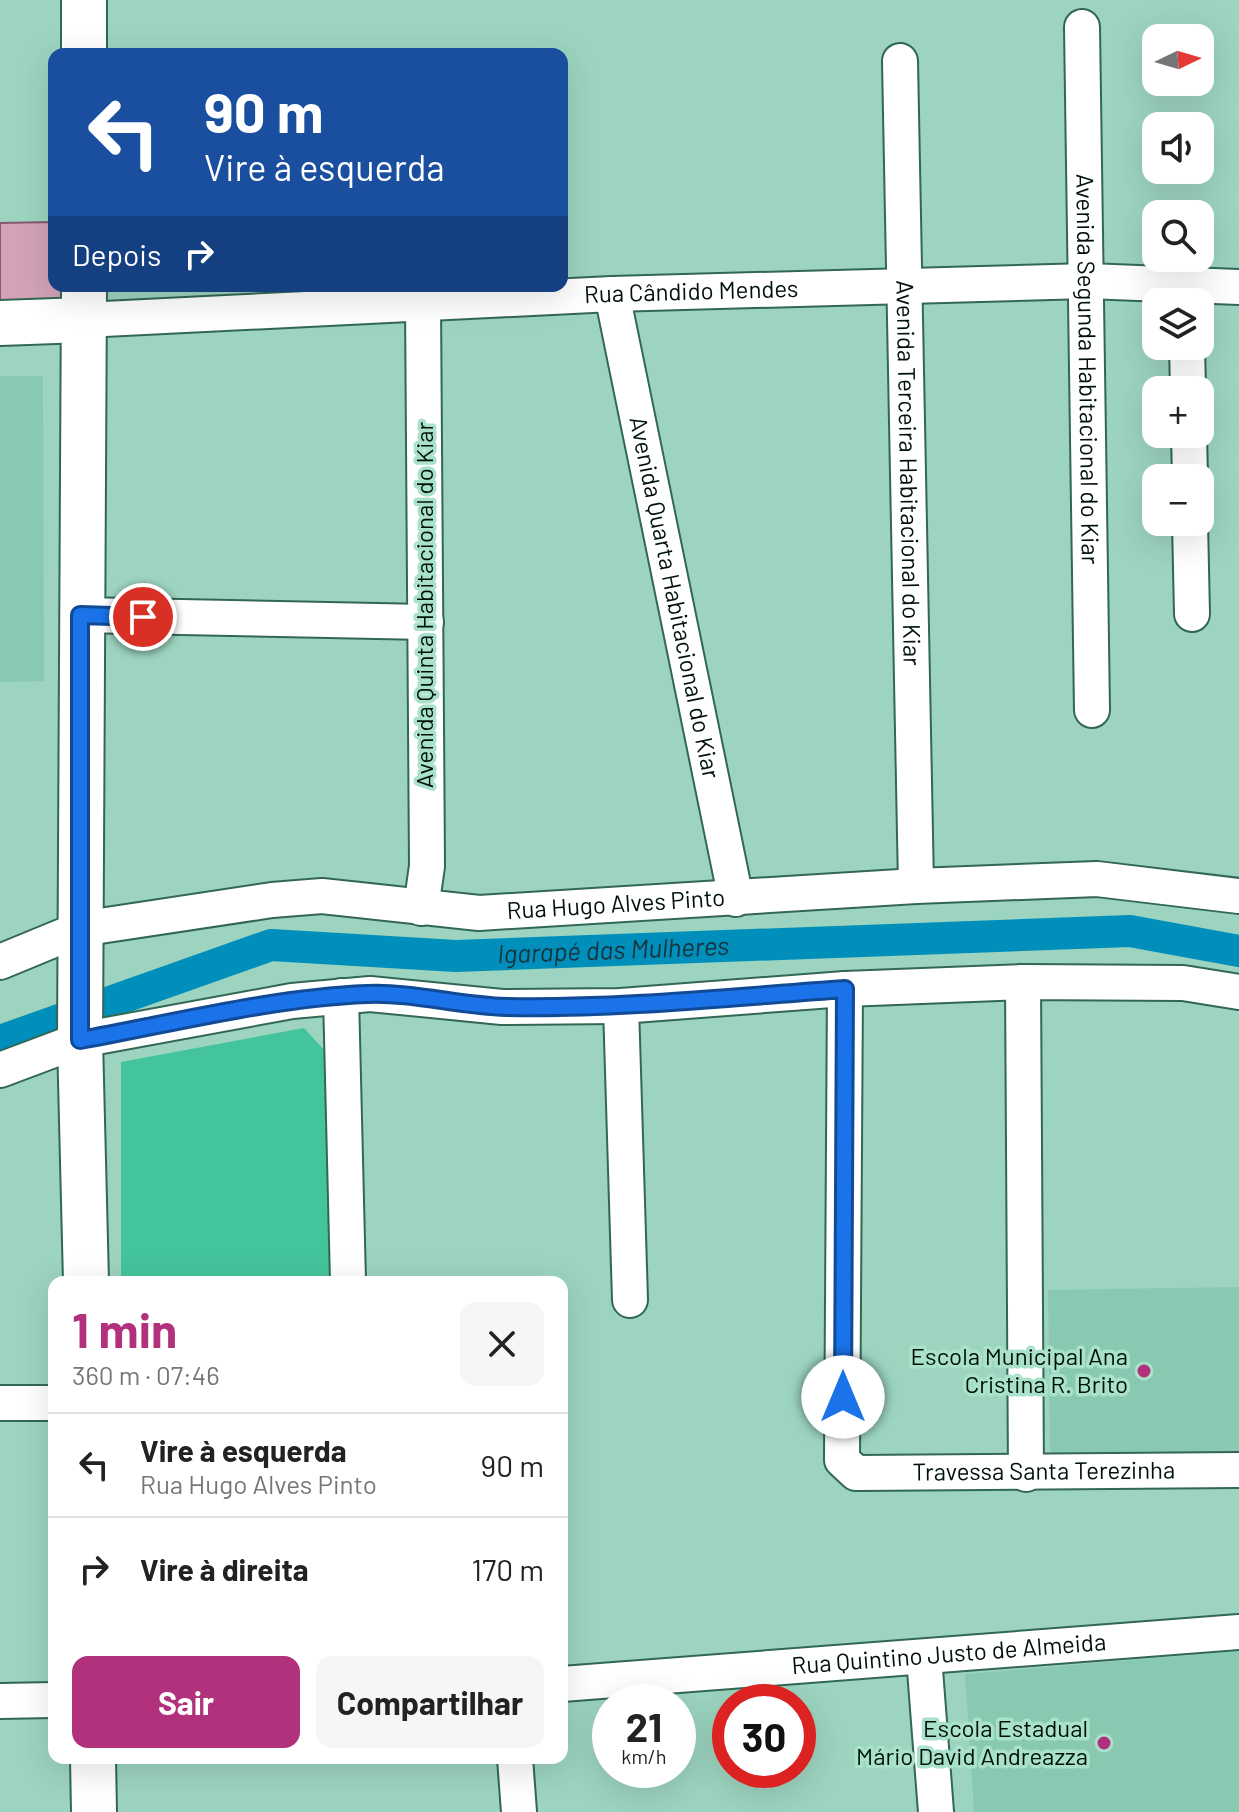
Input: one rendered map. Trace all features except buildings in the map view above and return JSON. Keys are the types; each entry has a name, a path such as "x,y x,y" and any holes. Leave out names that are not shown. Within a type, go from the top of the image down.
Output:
{"street":[{"path":"84,0 84,48"},
{"name":"Avenida Segunda Habitacional do Kiar","path":"1082,27 1092,710"},
{"name":"Avenida Terceira Habitacional do Kiar","path":"900,61 916,886"},
{"name":"Rua Cândido Mendes","path":"0,323 84,303 423,302 1088,281 1145,288"},
{"name":"Rua Cândido Mendes","path":"1214,290 1239,287"},
{"name":"Avenida Quarta Habitacional do Kiar","path":"612,294 736,899"},
{"name":"Avenida Quinta Habitacional do Kiar","path":"421,908 427,866 423,302"},
{"path":"84,303 80,1032 86,1276"},
{"path":"1190,536 1192,614"},
{"path":"80,615 426,622"},
{"name":"Rua Hugo Alves Pinto","path":"0,962 272,900 322,896 479,913 916,886 1097,879 1239,896"},
{"path":"0,1070 80,1032 292,1001 370,994 502,1007 621,1006 845,989 1023,982 1183,983 1239,992"},
{"path":"1023,982 1026,1474"},
{"name":"Travessa Santa Terezinha","path":"845,989 842,1460 848,1469 856,1473 1026,1474 1239,1470"},
{"path":"341,996 348,1276"},
{"path":"621,1006 630,1300"},
{"path":"0,1403 48,1403"},
{"name":"Rua Quintino Justo de Almeida","path":"568,1684 1239,1632"},
{"path":"924,1657 936,1812"},
{"path":"0,1701 48,1700"},
{"path":"93,1764 94,1812"},
{"path":"515,1764 519,1812"}],"shaded area":[{"path":"0,376 43,376 44,681 0,682"},
{"name":"Escola Municipal Ana Cristina R. Brito","path":"1239,1287 1239,1452 1050,1456 1048,1290"},
{"name":"Escola Estadual Mário David Andreazza","path":"1239,1651 1239,1812 974,1812 965,1674"}],"green space":[{"path":"304,1028 336,1063 341,1276 121,1276 121,1062"}],"waterway":[{"name":"Igarapé das Mulheres","path":"0,1041 271,945 456,956 1130,931 1239,951"}],"place":[{"name":"Escola Municipal Ana Cristina R. Brito","path":"1144,1371"},
{"name":"Escola Estadual Mário David Andreazza","path":"1104,1743"}],"route":[{"path":"143,617 80,615 80,1040 292,1001 370,994 502,1007 621,1006 845,989 843,1397"}]}
